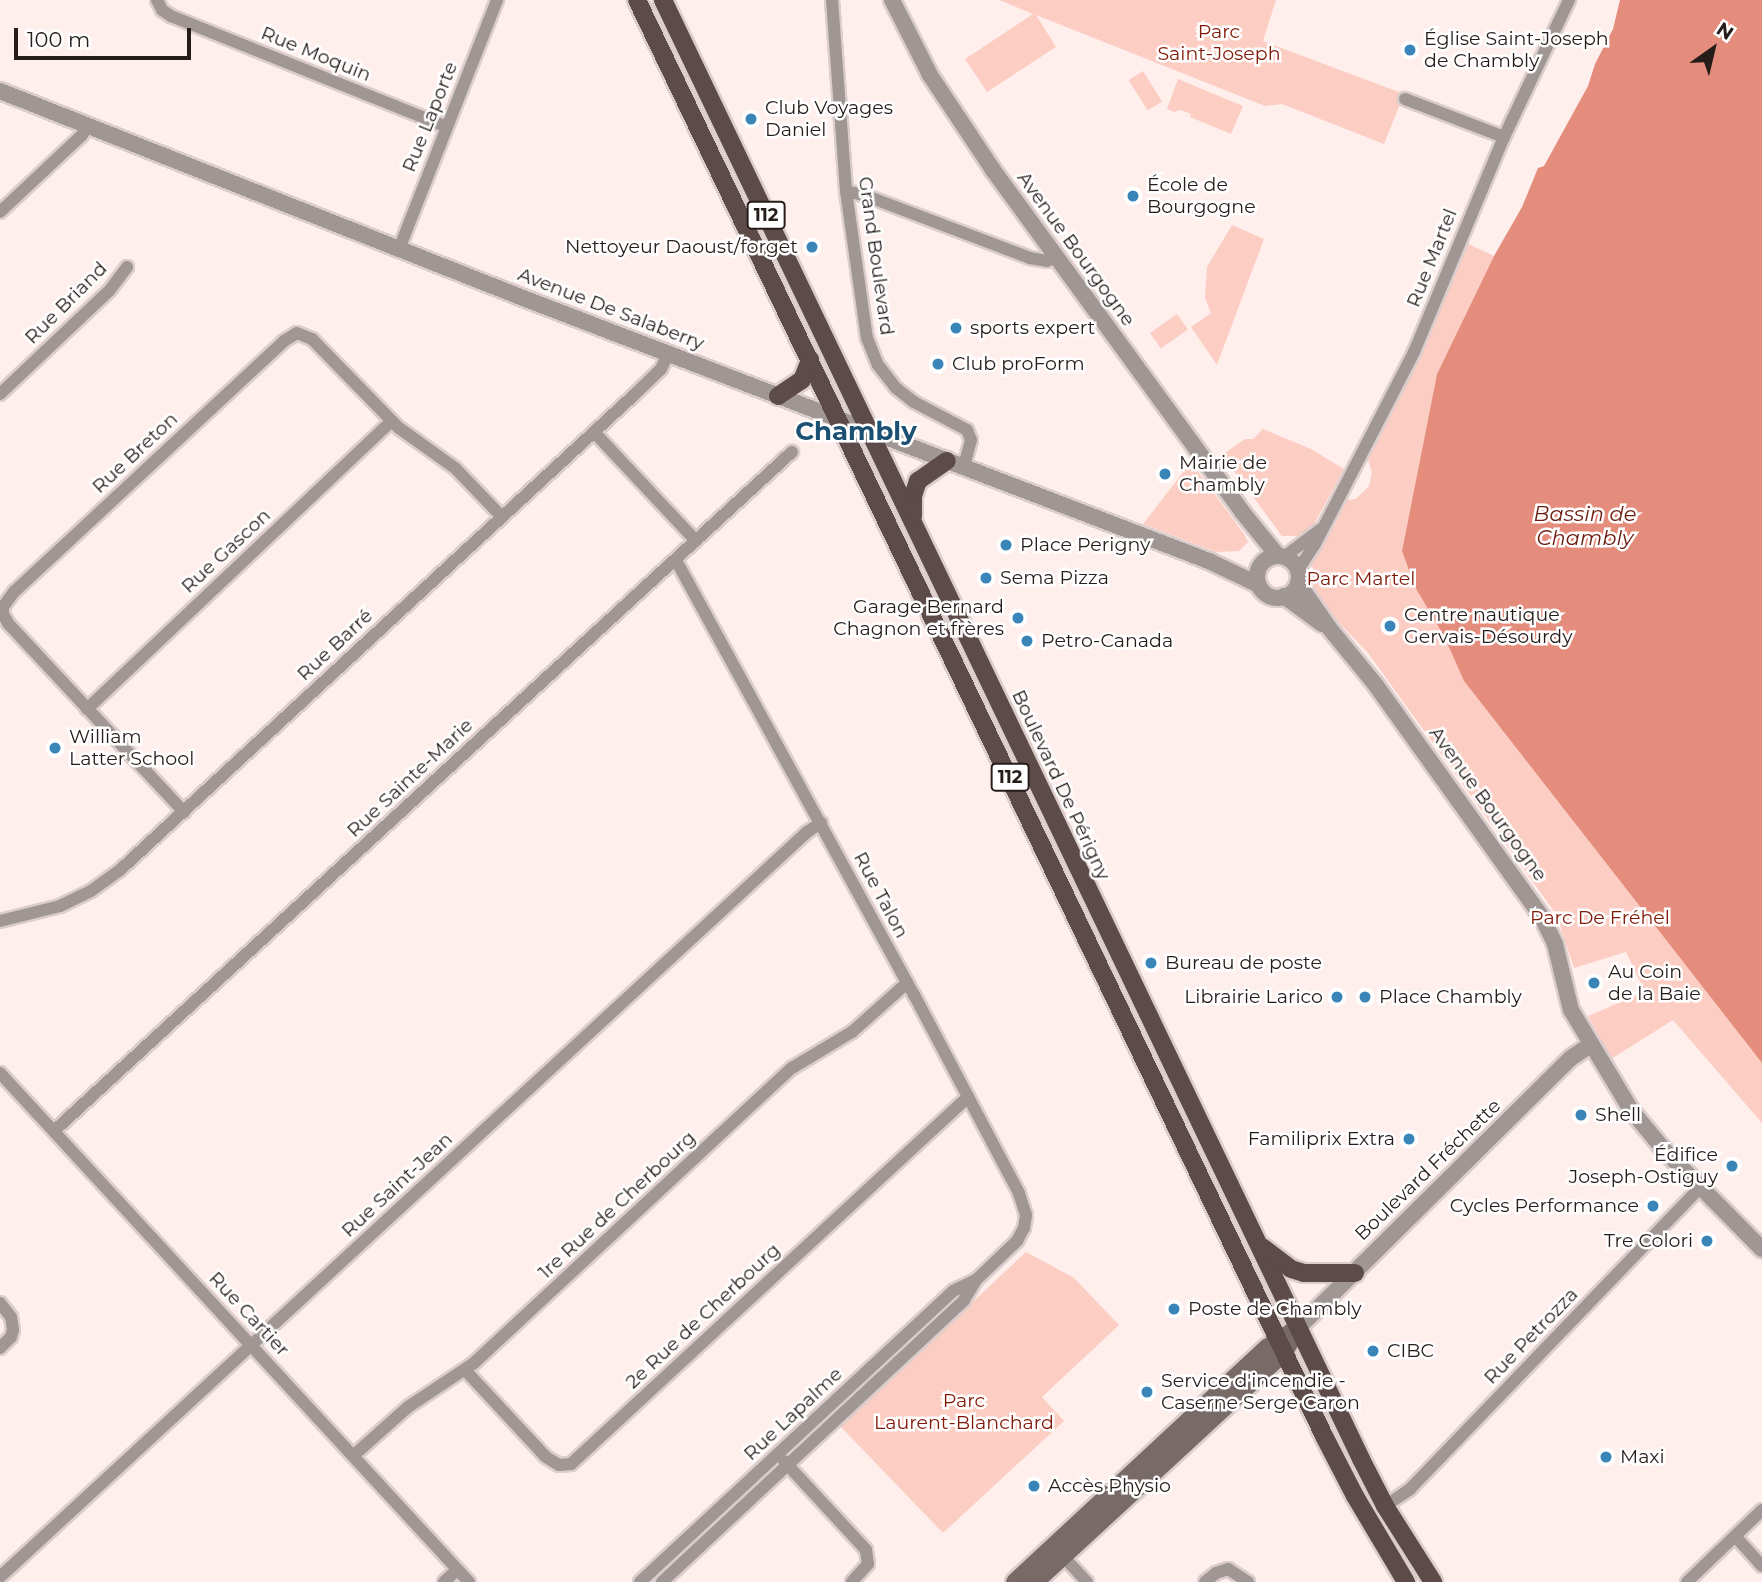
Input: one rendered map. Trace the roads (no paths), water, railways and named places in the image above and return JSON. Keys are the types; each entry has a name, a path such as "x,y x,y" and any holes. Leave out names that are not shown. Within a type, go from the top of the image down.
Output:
{"main road":[{"name":"112","path":"637,0 1348,1483 1406,1582"},
{"name":"Boulevard De Périgny","path":"663,0 1298,1328 1385,1506 1433,1582"},
{"path":"778,396 801,381 810,360"},
{"path":"913,523 912,496 918,481 956,464"},
{"path":"1258,1245 1296,1271 1318,1275 1355,1273"},
{"name":"Boulevard Fréchette","path":"1015,1582 1059,1551 1298,1328"},
{"name":"Boulevard Fréchette","path":"1035,1582 1059,1551"}],"street":[{"name":"Rue Moquin","path":"157,0 162,10 171,16 447,127"},
{"name":"Grand Boulevard","path":"832,0 846,191 864,323 873,356 886,377 903,394 967,430 971,440 956,464"},
{"name":"Avenue Bourgogne","path":"892,0 948,105 1243,513 1281,556"},
{"name":"Rue Martel","path":"1298,577 1422,334 1504,137 1569,0"},
{"name":"Rue Laporte","path":"399,249 493,1"},
{"name":"Avenue De Salaberry","path":"0,91 668,354 1209,561 1259,585"},
{"path":"1405,99 1504,137"},
{"path":"0,212 82,135 87,126"},
{"path":"846,191 858,193 1017,254 1047,261 1056,257"},
{"name":"Rue Briand","path":"0,394 109,291 127,267"},
{"name":"Rue Breton","path":"184,812 5,618 3,607 14,592 292,335 303,334 316,342 392,421 455,468 502,517"},
{"name":"Rue Barré","path":"0,921 52,909 91,891 120,870 661,369 668,354"},
{"name":"Rue Gascon","path":"87,709 392,421"},
{"path":"594,432 695,541"},
{"name":"Rue Sainte-Marie","path":"54,1131 792,452"},
{"name":"Avenue Bourgogne","path":"1243,513 1261,565"},
{"name":"Rue Martel","path":"1281,556 1324,527"},
{"path":"1281,556 1293,562 1298,577 1284,596 1270,595 1259,585 1257,576 1261,565 1281,556"},
{"name":"Rue Talon","path":"677,560 908,983 1024,1204 1024,1228 1007,1251"},
{"name":"Avenue De Salaberry","path":"1209,561 1261,565"},
{"name":"Avenue Bourgogne","path":"1298,577 1329,629 1375,684 1542,917 1555,944 1571,1010 1635,1116 1762,1249"},
{"name":"Avenue Bourgogne","path":"1284,596 1329,629"},
{"name":"Rue Saint-Jean","path":"0,1577 807,832 821,823"},
{"name":"1re Rue de Cherbourg","path":"353,1455 408,1406 466,1371 783,1076 852,1032 908,983"},
{"name":"Boulevard Fréchette","path":"1298,1328 1571,1058 1590,1045"},
{"name":"Rue Cartier","path":"0,1073 469,1582"},
{"name":"2e Rue de Cherbourg","path":"466,1371 546,1457 559,1465 571,1464 968,1097"},
{"name":"Rue Petrozza","path":"1385,1506 1409,1490 1701,1188"},
{"name":"Rue Lapalme","path":"662,1582 964,1300 976,1280 1007,1251"},
{"name":"Rue Lapalme","path":"640,1582 953,1291 976,1280"},
{"path":"0,1303 11,1317 13,1330 0,1348"},
{"path":"778,1454 866,1550 868,1564 852,1582"},
{"path":"1687,1582 1762,1510"},
{"path":"1735,1536 1762,1566"},
{"path":"1059,1551 1087,1582"},
{"path":"1205,1582 1216,1573 1228,1569 1248,1582"},
{"path":"444,1582 457,1570"}],"water":[{"name":"Bassin de Chambly","path":"1620,0 1762,0 1762,1063 1464,681 1444,636 1415,587 1402,551 1437,374 1494,256 1522,207 1538,168 1544,166 1588,86 1595,64 1613,29"}],"place":[{"name":"Église Saint-Joseph de Chambly","path":"1410,50"},
{"name":"Club Voyages Daniel","path":"751,119"},
{"name":"École de Bourgogne","path":"1133,196"},
{"name":"Nettoyeur Daoust/forget","path":"812,247"},
{"name":"sports expert","path":"956,328"},
{"name":"Club proForm","path":"938,364"},
{"name":"Mairie de Chambly","path":"1165,474"},
{"name":"Place Perigny","path":"1006,545"},
{"name":"Sema Pizza","path":"986,578"},
{"name":"Garage Bernard Chagnon et frères","path":"1018,618"},
{"name":"Centre nautique Gervais-Désourdy","path":"1390,626"},
{"name":"Petro-Canada","path":"1027,641"},
{"name":"William Latter School","path":"55,748"},
{"name":"Bureau de poste","path":"1151,963"},
{"name":"Au Coin de la Baie","path":"1594,983"},
{"name":"Librairie Larico","path":"1337,997"},
{"name":"Place Chambly","path":"1365,997"},
{"name":"Shell","path":"1581,1115"},
{"name":"Familiprix Extra","path":"1409,1139"},
{"name":"Édifice Joseph-Ostiguy","path":"1732,1166"},
{"name":"Cycles Performance","path":"1653,1206"},
{"name":"Tre Colori","path":"1707,1241"},
{"name":"Poste de Chambly","path":"1174,1309"},
{"name":"CIBC","path":"1373,1351"},
{"name":"Service d'incendie - Caserne Serge Caron","path":"1147,1392"},
{"name":"Maxi","path":"1606,1457"},
{"name":"Accès Physio","path":"1034,1486"}],"district":[{"name":"Chambly","path":"856,432"}],"park label":[{"name":"Parc Saint-Joseph","path":"1219,43"},
{"name":"Parc Martel","path":"1361,579"},
{"name":"Parc De Fréhel","path":"1600,918"},
{"name":"Parc Laurent-Blanchard","path":"964,1412"}]}
